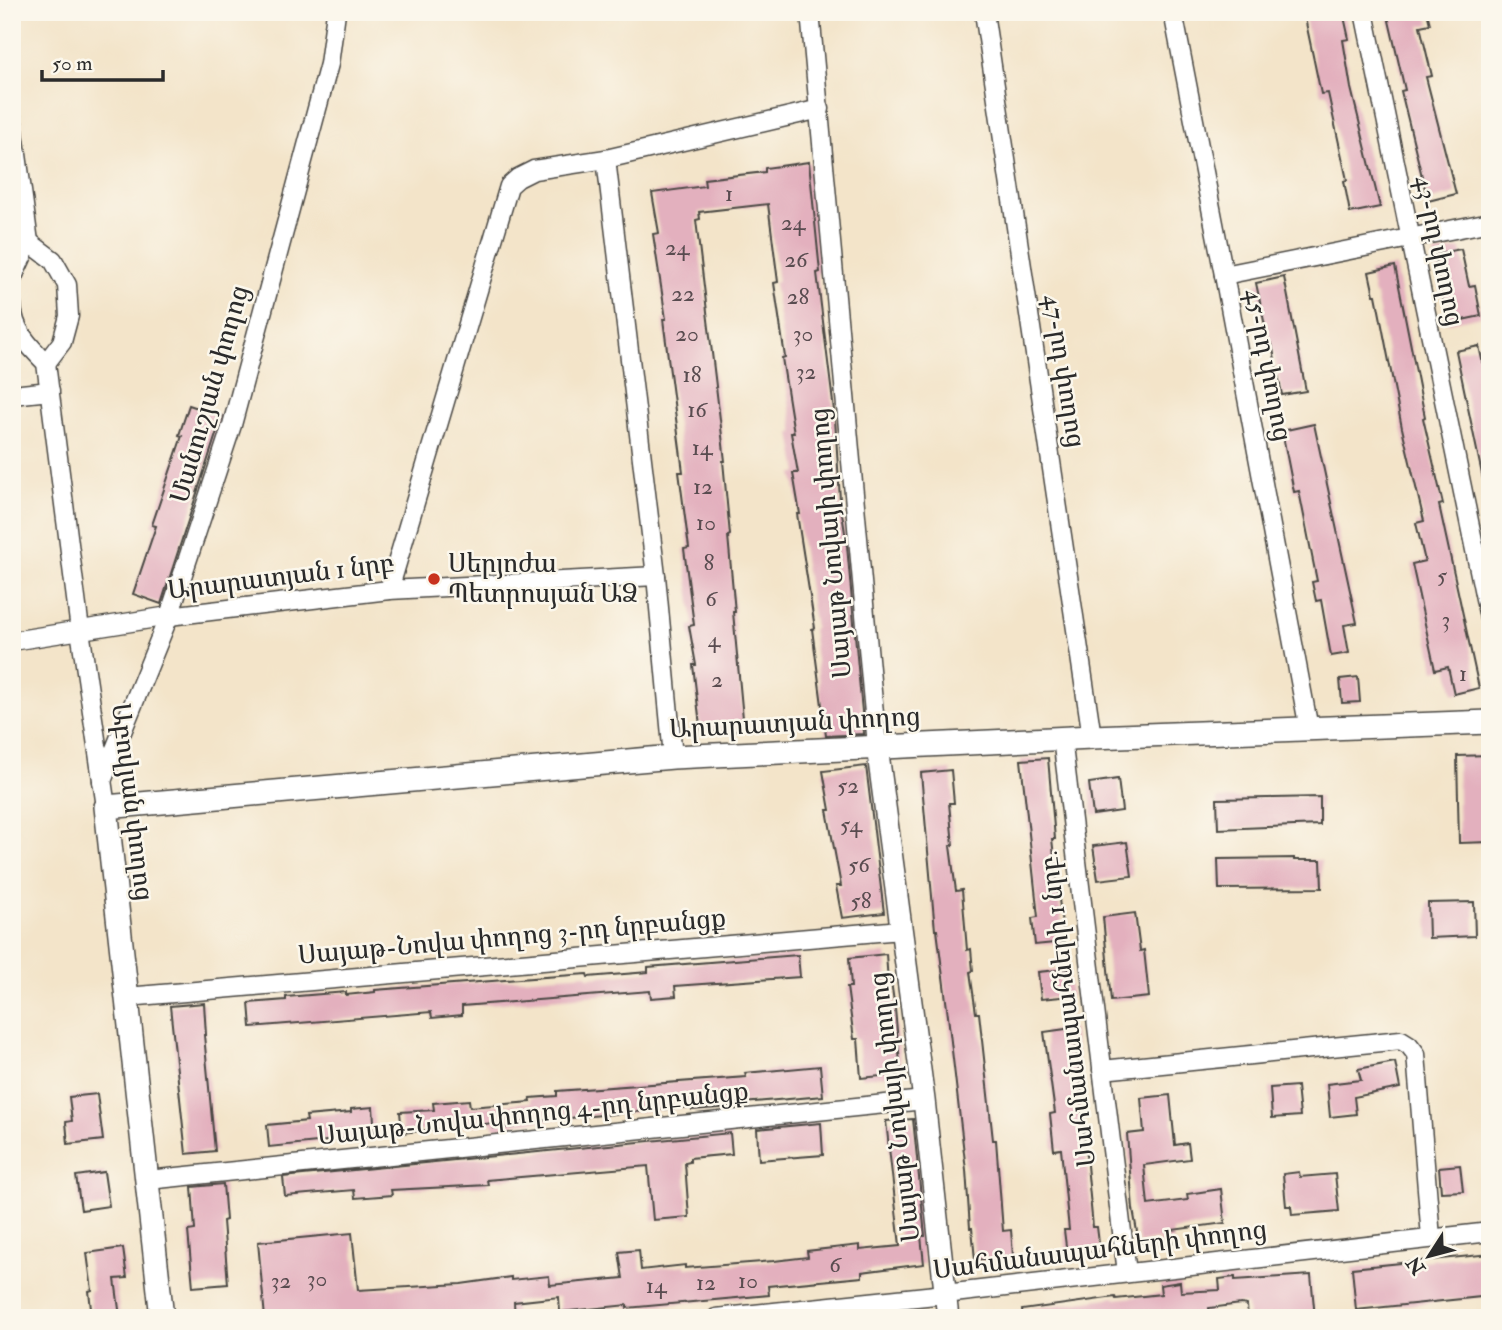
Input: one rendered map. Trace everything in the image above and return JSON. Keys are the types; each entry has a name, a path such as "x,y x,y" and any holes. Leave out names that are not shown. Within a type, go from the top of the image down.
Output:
{"main road":[{"name":"Արարատյան փողոց","path":"106,807 673,758 877,746 1490,722"},
{"name":"Աբովյան փողոց","path":"106,807 162,1318"}],"street":[{"name":"Մանուշյան փողոց","path":"102,780 169,616 232,425 329,64 336,12"},
{"name":"Սայաթ Նովայի փողոց","path":"810,12 877,746 924,1100 948,1318"},
{"name":"47-րդ փողոց","path":"984,12 1092,737"},
{"name":"45-րդ փողոց","path":"1172,12 1309,729"},
{"name":"43-րդ փողոց","path":"1364,12 1490,623"},
{"path":"389,590 509,187 518,178 534,170 606,159 820,109"},
{"path":"12,118 29,242 12,279"},
{"path":"606,159 656,576 673,758"},
{"path":"1224,275 1490,222"},
{"path":"12,305 13,316 25,343 46,363 62,342 69,316 67,285 53,260 29,242"},
{"name":"Աբովյան փողոց","path":"46,363 106,807"},
{"path":"12,395 50,391"},
{"name":"Արարատյան 1 նրբ","path":"12,641 169,616 389,590 656,576"},
{"name":"Սահմանապահների 1 նրբ.","path":"1062,738 1127,1273"},
{"name":"Սայաթ-Նովա փողոց 3-րդ նրբանցք","path":"127,997 901,930"},
{"path":"1102,1070 1401,1040 1416,1054 1431,1238"},
{"name":"Սայաթ-Նովա փողոց 4-րդ նրբանցք","path":"148,1180 924,1100"},
{"name":"Սահմանապահների փողոց","path":"716,1318 1490,1232"}],"building":[{"path":"1343,12 1349,39 1343,40 1351,88 1380,207 1350,213 1344,181 1347,180 1328,93 1321,94 1305,18"},
{"path":"1387,12 1427,12 1430,24 1420,26 1432,76 1426,77 1456,194 1428,201 1401,91 1405,90"},
{"path":"809,162 820,272 817,273 835,419 840,500 847,546 864,734 826,736 812,629 815,628 797,514 800,514 793,473 798,473 782,358 785,357 774,283 778,282 768,204 699,212 700,219 696,220 725,461 733,612 744,729 701,734 693,665 696,665 689,626 694,625 684,549 689,548 679,472 683,472 663,319 666,319 653,234 659,233 652,193 705,186 704,179 765,172 765,168"},
{"path":"1461,249 1469,286 1475,285 1481,316 1448,323 1434,254"},
{"path":"1395,266 1425,417 1423,418 1443,504 1439,505 1479,688 1454,694 1448,667 1435,670 1412,564 1425,561 1416,523 1424,521 1369,272"},
{"path":"1284,277 1306,391 1282,395 1256,283"},
{"path":"1479,346 1490,396 1490,479 1483,479 1456,351"},
{"path":"189,405 222,416 161,604 133,594 156,526 152,525 182,436 179,435"},
{"path":"1314,424 1357,623 1344,625 1349,653 1331,656 1321,600 1316,601 1312,582 1317,581 1299,491 1294,492 1282,431"},
{"path":"1358,677 1360,702 1342,703 1340,679"},
{"path":"1490,755 1490,842 1459,843 1457,756"},
{"path":"1048,758 1055,839 1052,839 1064,942 1035,945 1032,918 1038,917 1021,760"},
{"path":"866,766 884,913 842,918 836,886 841,886 823,771"},
{"path":"951,770 954,803 949,803 953,845 950,846 956,891 962,890 967,950 971,949 973,971 970,972 976,1013 979,1013 993,1140 996,1140 1003,1231 1011,1230 1013,1256 975,1260 948,1016 935,930 921,773"},
{"path":"1118,779 1122,811 1093,815 1089,783"},
{"path":"1320,797 1320,825 1218,829 1217,799"},
{"path":"1127,842 1132,876 1098,880 1093,846"},
{"path":"1218,859 1321,860 1322,888 1219,889"},
{"path":"1474,902 1475,936 1429,938 1428,903"},
{"path":"1135,913 1140,951 1144,950 1149,997 1111,1001 1103,917"},
{"path":"886,954 888,982 891,981 895,1009 901,1074 861,1078 858,1039 854,1039 847,987 851,987 849,958"},
{"path":"798,955 800,977 675,986 676,996 651,998 650,991 462,1006 462,1015 432,1018 431,1012 251,1027 249,1003 286,1000 286,997 346,992 346,995 375,990 587,974 588,977 648,972 648,967"},
{"path":"1068,969 1071,996 1041,999 1038,972"},
{"path":"204,1003 204,1035 215,1151 186,1154 170,1006"},
{"path":"1073,1028 1082,1093 1093,1227 1097,1227 1100,1251 1067,1254 1064,1230 1069,1230 1061,1149 1054,1150 1050,1114 1055,1113 1044,1032"},
{"path":"1395,1062 1400,1088 1354,1097 1356,1114 1330,1117 1327,1084 1361,1080 1358,1069"},
{"path":"820,1066 823,1096 731,1104 732,1107 692,1110 691,1107 514,1123 514,1127 494,1128 493,1123 402,1133 400,1112 434,1110 433,1103 469,1100 470,1107 531,1102 530,1098 557,1096 557,1091 746,1077 745,1073"},
{"path":"1297,1086 1300,1116 1272,1118 1270,1088"},
{"path":"97,1094 103,1140 68,1144 66,1122 72,1121 69,1097"},
{"path":"1170,1095 1175,1145 1188,1143 1190,1159 1144,1165 1148,1205 1188,1200 1187,1194 1221,1189 1225,1223 1172,1230 1173,1244 1160,1246 1159,1240 1139,1243 1133,1209 1127,1134 1144,1132 1141,1098"},
{"path":"373,1107 375,1136 269,1147 267,1125 307,1121 306,1116"},
{"path":"913,1119 925,1236 921,1236 924,1264 862,1272 862,1277 768,1286 769,1295 560,1312 559,1297 514,1302 515,1318 265,1318 258,1242 352,1233 358,1290 461,1284 511,1277 511,1280 549,1276 550,1285 623,1278 619,1252 639,1250 641,1270 774,1261 808,1257 807,1251 860,1245 860,1250 900,1246 886,1121"},
{"path":"821,1123 823,1155 759,1160 757,1129"},
{"path":"730,1133 732,1154 690,1158 690,1162 685,1163 689,1217 653,1220 648,1166 487,1180 488,1185 391,1190 392,1195 355,1198 354,1190 285,1196 283,1177"},
{"path":"1460,1165 1463,1191 1441,1192 1439,1167"},
{"path":"104,1172 109,1206 81,1210 76,1176"},
{"path":"1299,1172 1300,1177 1335,1174 1339,1211 1292,1215 1291,1206 1286,1206 1283,1174"},
{"path":"223,1184 228,1284 193,1287 188,1231 195,1230 192,1187"},
{"path":"123,1248 127,1278 115,1279 120,1317 92,1318 89,1291 92,1290 87,1253"},
{"path":"1490,1254 1490,1296 1356,1310 1352,1268"},
{"path":"1311,1275 1315,1318 1281,1318 1281,1315 1248,1318 1247,1305 1241,1304 1209,1308 1210,1318 1023,1318 1022,1310 1115,1297 1161,1294 1160,1285 1180,1282 1181,1292 1220,1290 1219,1279"}],"place":[{"name":"Սերյոժա Պետրոսյան ԱՁ","path":"434,579"}]}
